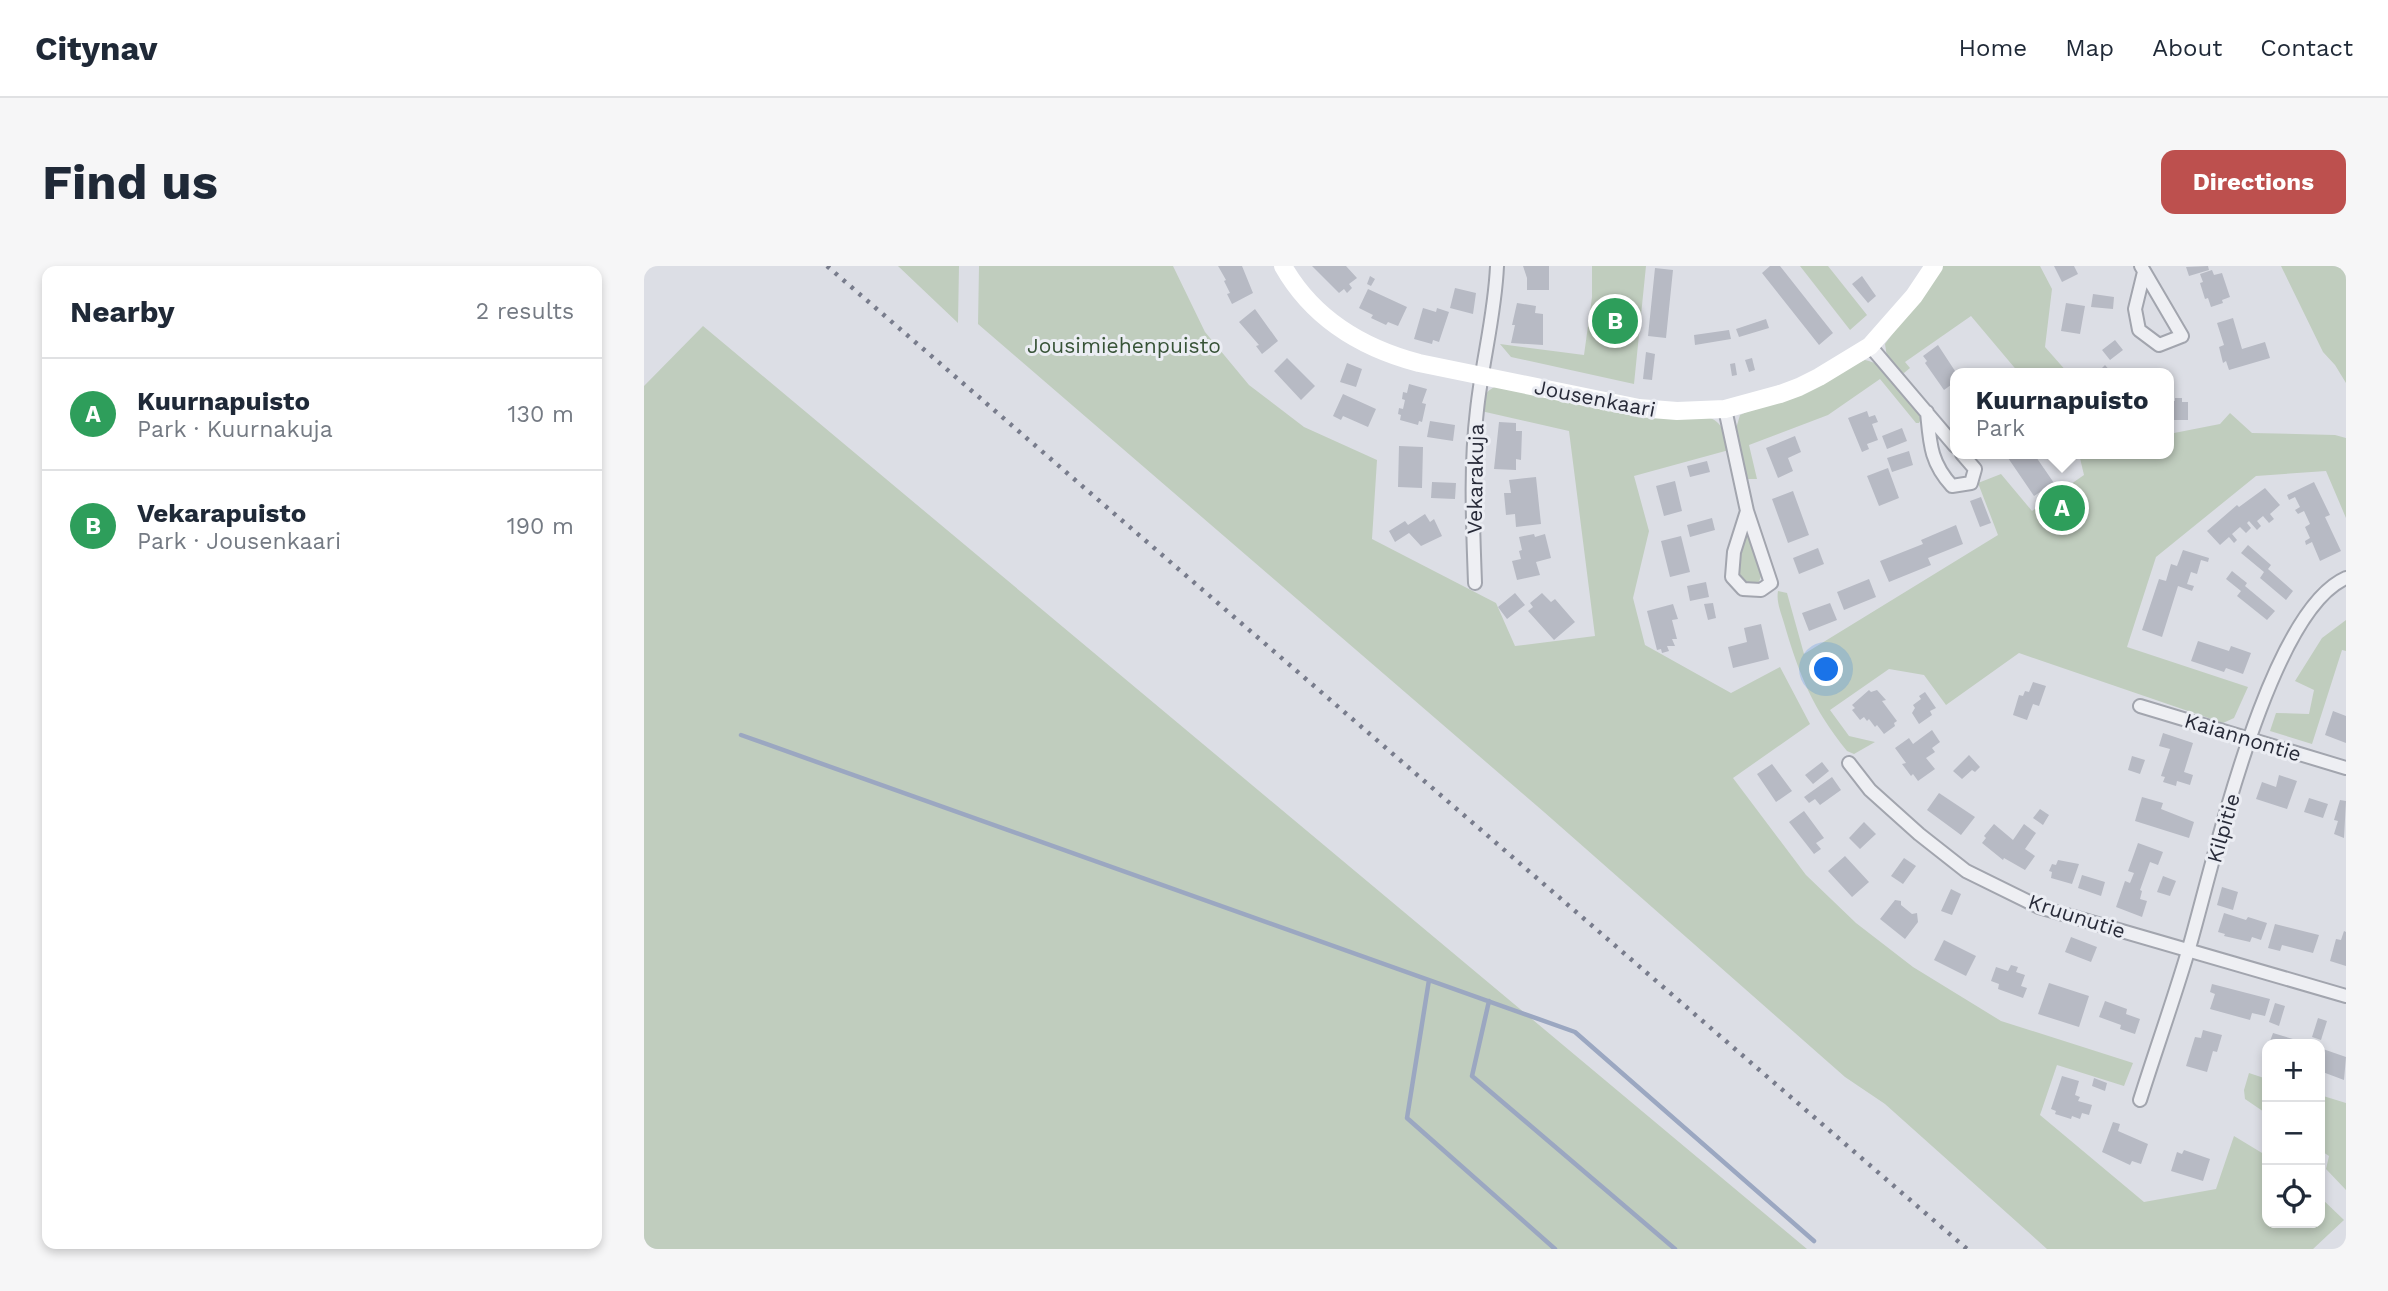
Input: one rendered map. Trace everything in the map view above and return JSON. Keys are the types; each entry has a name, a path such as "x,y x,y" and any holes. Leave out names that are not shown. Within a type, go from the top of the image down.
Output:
{"street":[{"name":"Jousenkaari","path":"1283,266 1313,307 1330,322 1357,341 1388,355 1654,410 1706,411 1799,387 1870,345 1914,296 1934,266"},
{"name":"Vekarakuja","path":"1475,583 1472,481 1476,411 1494,308 1497,266"},
{"path":"2143,269 2182,336 2159,345 2139,330 2135,309 2143,269"},
{"path":"1870,345 1950,440"},
{"path":"1725,408 1747,511 1771,583 1761,590 1743,589 1732,577 1734,552 1747,511"},
{"path":"1927,412 1930,447 1938,471 1952,486 1971,482 1975,469 1966,459"},
{"name":"Kilpitie","path":"2140,1100 2189,950 2249,739 2276,667 2301,622 2334,583 2346,578"},
{"name":"Kaiannontie","path":"2140,706 2346,768"},
{"name":"Kruunutie","path":"1849,763 1870,790 1966,871 2039,907 2346,996"}],"green space":[{"path":"898,266 959,266 958,323"},
{"name":"Jousimiehenpuisto","path":"979,266 1173,266 1205,332 1249,385 1304,427 1377,460 1372,539 1496,603 1515,646 1595,636 1569,431 1481,411 1487,393 1497,386 1715,420 1723,431 1729,450 1634,476 1649,531 1633,598 1645,645 1731,693 1780,667 1810,724 1733,778 1806,875 1856,923 1913,967 2001,1021 2133,1063 2124,1086 2057,1065 2040,1115 2144,1202 2216,1189 2234,1136 2262,1153 2262,1228 2325,1228 2325,1202 2344,1220 2313,1249 2047,1249 1885,1104 1845,1077 1544,812 978,324"},
{"path":"1592,266 1646,266 1634,384 1511,357 1500,344 1584,355 1592,297"},
{"path":"1800,266 1828,266 1867,315 1850,330"},
{"path":"1942,266 2040,266 2052,289 2045,347 2064,368 2015,368 1971,316 1905,362 1910,368 1904,373 1887,357 1885,344"},
{"path":"2281,266 2346,266 2346,383 2323,352"},
{"path":"703,326 1807,1249 644,1249 644,386"},
{"path":"1865,360 1881,368 1898,384 1917,411 1921,419 1919,423 1916,423 1880,379 1828,415 1749,445 1757,479 1748,479 1735,432 1740,415"},
{"path":"2230,413 2252,433 2335,435 2346,438 2346,518 2326,471 2256,476 2156,557 2127,647 2248,687 2234,718 2223,723 2019,653 1946,705 1924,675 1889,669 1830,710 1849,736 1875,742 1854,754 1847,751 1816,706 1802,675 1780,611 1778,591 1787,593 1804,654 1998,535 1978,483 2001,474 2032,511 2084,475 2080,459 2174,459 2174,433 2220,424"},
{"path":"1747,526 1750,528 1762,574 1758,584 1745,586 1736,578 1736,565"},
{"path":"2346,620 2346,651 2342,650 2312,744 2270,731 2276,713 2309,714 2314,690 2295,681 2322,638"},
{"path":"2249,1073 2262,1077 2262,1111 2245,1099 2244,1090"},
{"path":"2325,1097 2346,1103 2346,1190 2326,1169 2329,1156 2325,1153"}],"building":[{"path":"1218,266 1242,266 1253,293 1232,304 1227,294 1230,293 1224,281 1226,280"},
{"path":"1312,266 1346,266 1357,278 1349,284 1352,288 1347,293 1344,289 1339,293"},
{"path":"1523,266 1549,266 1549,290 1527,290"},
{"path":"1770,266 1780,266 1833,333 1819,345 1762,273"},
{"path":"2054,266 2074,266 2078,274 2062,282"},
{"path":"2208,266 2209,270 2189,276 2186,267"},
{"path":"1655,268 1673,270 1666,338 1648,336"},
{"path":"2212,270 2214,275 2222,273 2230,297 2211,307 2208,298 2205,299 2200,274"},
{"path":"1370,276 1375,279 1371,286 1367,284"},
{"path":"1862,276 1876,296 1868,303 1852,284"},
{"path":"1455,288 1476,293 1473,314 1450,308"},
{"path":"1368,289 1407,307 1398,326 1388,322 1386,325 1359,308"},
{"path":"2093,294 2114,297 2113,309 2091,307"},
{"path":"1517,303 1536,306 1535,313 1543,314 1543,345 1511,343"},
{"path":"2066,303 2085,306 2080,334 2061,331"},
{"path":"1423,308 1436,312 1437,308 1449,312 1439,342 1433,340 1432,344 1414,339"},
{"path":"1255,309 1278,341 1262,354 1256,346 1259,345 1239,322"},
{"path":"2233,318 2242,349 2265,342 2270,358 2229,370 2226,361 2223,363 2219,347 2224,345 2217,323"},
{"path":"1766,319 1769,328 1739,337 1736,329"},
{"path":"1729,330 1731,339 1695,345 1694,335"},
{"path":"2115,340 2123,350 2110,360 2102,350"},
{"path":"1938,345 1953,368 1950,368 1950,386 1944,390 1923,356"},
{"path":"1646,352 1655,354 1652,380 1643,379"},
{"path":"1287,358 1315,386 1301,400 1274,371"},
{"path":"1752,358 1755,370 1749,372 1745,360"},
{"path":"1347,363 1362,369 1356,387 1340,382"},
{"path":"1735,363 1737,375 1732,376 1730,364"},
{"path":"1409,384 1427,389 1422,403 1426,404 1422,422 1419,421 1418,425 1400,420 1401,415 1398,414 1399,408 1403,409 1403,392 1407,393"},
{"path":"1343,394 1376,409 1368,427 1343,416 1341,420 1333,416"},
{"path":"2175,398 2182,398 2182,402 2188,402 2188,420 2174,420"},
{"path":"1867,411 1869,417 1875,415 1878,422 1872,424 1878,440 1867,444 1869,449 1862,452 1848,418"},
{"path":"1430,421 1455,425 1453,441 1427,437"},
{"path":"1499,422 1516,423 1516,431 1522,431 1521,460 1516,459 1516,470 1494,469"},
{"path":"1902,428 1907,441 1887,449 1882,436"},
{"path":"1795,436 1801,452 1788,458 1793,471 1778,478 1766,448"},
{"path":"1399,446 1423,447 1422,488 1398,487"},
{"path":"1909,451 1913,465 1892,472 1887,458"},
{"path":"2009,459 2037,459 2054,483 2034,496"},
{"path":"1707,461 1710,472 1690,477 1687,466"},
{"path":"1888,468 1899,498 1879,506 1867,476"},
{"path":"1536,477 1541,524 1516,527 1515,514 1506,515 1504,493 1511,493 1509,480"},
{"path":"1675,481 1682,511 1664,516 1656,486"},
{"path":"1432,482 1456,483 1455,499 1431,498"},
{"path":"2314,482 2330,515 2325,517 2341,551 2320,561 2312,542 2306,545 2305,541 2310,538 2305,527 2310,524 2304,511 2298,514 2295,510 2300,507 2295,497 2289,500 2287,495"},
{"path":"2265,488 2280,505 2270,514 2274,519 2269,523 2263,516 2257,521 2261,526 2257,530 2249,521 2247,523 2251,528 2246,533 2240,527 2232,534 2237,540 2234,543 2229,537 2220,545 2207,531 2237,505 2239,507"},
{"path":"1793,491 1809,535 1788,543 1772,499"},
{"path":"1981,497 1991,523 1980,527 1970,501"},
{"path":"1425,514 1430,522 1434,519 1442,536 1421,546 1409,533 1395,542 1389,531 1405,521 1408,525"},
{"path":"1712,518 1715,530 1690,537 1687,525"},
{"path":"1956,525 1963,544 1928,558 1931,565 1889,582 1880,561 1923,544 1921,540"},
{"path":"1534,534 1535,537 1545,534 1551,558 1536,562 1540,575 1517,580 1512,561 1521,559 1519,537"},
{"path":"1681,536 1690,572 1670,577 1661,541"},
{"path":"2248,545 2271,565 2268,569 2293,591 2286,600 2260,578 2264,572 2241,553"},
{"path":"1818,548 1824,564 1799,574 1793,558"},
{"path":"2183,550 2209,558 2208,562 2201,560 2197,574 2191,572 2187,584 2194,586 2192,591 2178,586 2162,637 2142,630 2159,579 2166,581 2171,564 2177,566"},
{"path":"2232,571 2247,583 2245,586 2275,611 2267,620 2237,596 2241,591 2226,579"},
{"path":"1869,579 1876,597 1844,610 1837,592"},
{"path":"1706,582 1709,597 1690,601 1687,586"},
{"path":"1515,593 1525,605 1507,619 1498,607"},
{"path":"1542,593 1551,602 1555,599 1575,622 1554,640 1528,611 1533,607 1530,603"},
{"path":"1713,603 1716,618 1708,620 1704,604"},
{"path":"1830,603 1837,620 1809,631 1802,613"},
{"path":"1673,604 1678,619 1672,620 1677,639 1672,639 1675,646 1667,646 1669,651 1662,653 1661,649 1657,650 1647,611"},
{"path":"1761,624 1769,659 1733,668 1728,647 1747,642 1744,628"},
{"path":"2198,641 2229,651 2231,646 2251,653 2243,674 2226,668 2224,672 2191,661"},
{"path":"2033,682 2046,686 2039,706 2033,704 2027,720 2013,715 2019,695 2023,696 2025,691 2029,692"},
{"path":"1869,690 1877,690 1886,700 1882,701 1897,721 1895,726 1884,734 1869,719 1867,721 1864,717 1860,720 1852,710 1855,708 1852,705"},
{"path":"1925,692 1936,708 1930,711 1932,715 1919,724 1912,713 1915,708 1913,705"},
{"path":"2333,711 2346,716 2346,743 2325,735"},
{"path":"1932,730 1940,742 1932,748 1935,752 1926,758 1935,769 1918,781 1902,764 1906,763 1895,748 1909,738 1913,744"},
{"path":"2163,733 2193,743 2184,772 2193,775 2190,785 2177,781 2176,786 2163,782 2165,777 2161,776 2170,749 2159,746"},
{"path":"1969,755 1980,767 1962,779 1953,771"},
{"path":"2132,756 2145,760 2140,774 2128,770"},
{"path":"1822,762 1829,771 1813,784 1805,775"},
{"path":"1772,764 1792,791 1776,802 1757,774"},
{"path":"2279,775 2297,781 2287,809 2256,799 2262,782 2276,787"},
{"path":"1832,777 1841,790 1820,805 1815,799 1809,803 1804,797"},
{"path":"1939,793 1975,817 1961,835 1927,810"},
{"path":"2142,797 2163,803 2161,809 2194,822 2189,838 2135,821"},
{"path":"2309,798 2328,804 2323,818 2304,812"},
{"path":"2340,800 2346,801 2344,838 2334,834 2338,821 2334,820"},
{"path":"2040,809 2049,815 2043,825 2033,818"},
{"path":"1804,811 1824,838 1816,843 1821,849 1814,854 1789,822"},
{"path":"1864,822 1876,834 1860,849 1849,838"},
{"path":"1994,824 2013,840 2024,824 2036,833 2025,849 2035,856 2025,870 2004,858 2003,860 1982,843"},
{"path":"2138,843 2163,852 2158,865 2150,862 2140,890 2140,899 2147,901 2142,917 2116,907 2125,881 2130,883 2134,873 2128,871"},
{"path":"1845,856 1869,882 1852,897 1828,871"},
{"path":"1904,858 1916,866 1903,884 1891,876"},
{"path":"2058,860 2079,864 2072,884 2051,878 2052,872 2049,871 2052,864 2056,865"},
{"path":"2082,875 2105,882 2101,896 2078,888"},
{"path":"2163,876 2176,881 2170,896 2157,892"},
{"path":"2222,887 2238,892 2233,910 2217,905"},
{"path":"1951,889 1961,894 1952,915 1941,911"},
{"path":"1895,900 1901,901 1901,905 1912,914 1917,913 1918,922 1905,939 1880,919"},
{"path":"2224,913 2267,923 2261,940 2252,937 2250,942 2218,932"},
{"path":"2275,924 2319,935 2313,953 2282,945 2280,951 2268,948"},
{"path":"2344,931 2346,966 2330,961 2336,939 2341,940"},
{"path":"2071,937 2097,947 2091,962 2065,952"},
{"path":"1944,940 1976,956 1966,976 1934,960"},
{"path":"2011,965 2018,967 2016,972 2025,975 2021,986 2027,988 2023,998 1998,989 1999,984 1991,981 1996,967 2008,971"},
{"path":"2049,983 2089,996 2079,1027 2038,1014"},
{"path":"2212,984 2270,999 2265,1016 2252,1013 2250,1020 2210,1009 2215,994 2210,992"},
{"path":"2105,1001 2127,1009 2126,1014 2140,1019 2135,1034 2120,1029 2121,1025 2099,1017"},
{"path":"2275,1003 2285,1006 2279,1026 2269,1022"},
{"path":"2318,1018 2327,1021 2321,1039 2312,1037"},
{"path":"2203,1030 2222,1035 2217,1052 2213,1051 2207,1072 2186,1066 2195,1037 2201,1038"},
{"path":"2273,1033 2293,1039 2271,1039"},
{"path":"2325,1050 2346,1057 2344,1080 2325,1073"},
{"path":"2062,1076 2079,1081 2075,1095 2080,1097 2078,1101 2092,1105 2089,1115 2082,1113 2080,1119 2072,1116 2071,1119 2055,1114 2056,1111 2051,1109"},
{"path":"2094,1078 2107,1083 2105,1091 2092,1086"},
{"path":"2113,1122 2120,1124 2118,1131 2148,1144 2141,1164 2132,1161 2130,1165 2102,1152"},
{"path":"2184,1150 2210,1159 2203,1181 2171,1171 2177,1152 2182,1154"}],"waterway":[{"path":"741,735 1575,1032 1814,1241"},
{"path":"1429,980 1407,1118 1555,1249"},
{"path":"1489,1001 1472,1076 1675,1249"}],"railway":[{"path":"827,266 1967,1249"}],"place":[{"name":"Vekarapuisto","path":"1615,321"},
{"name":"Kuurnapuisto","path":"2062,508"}]}
